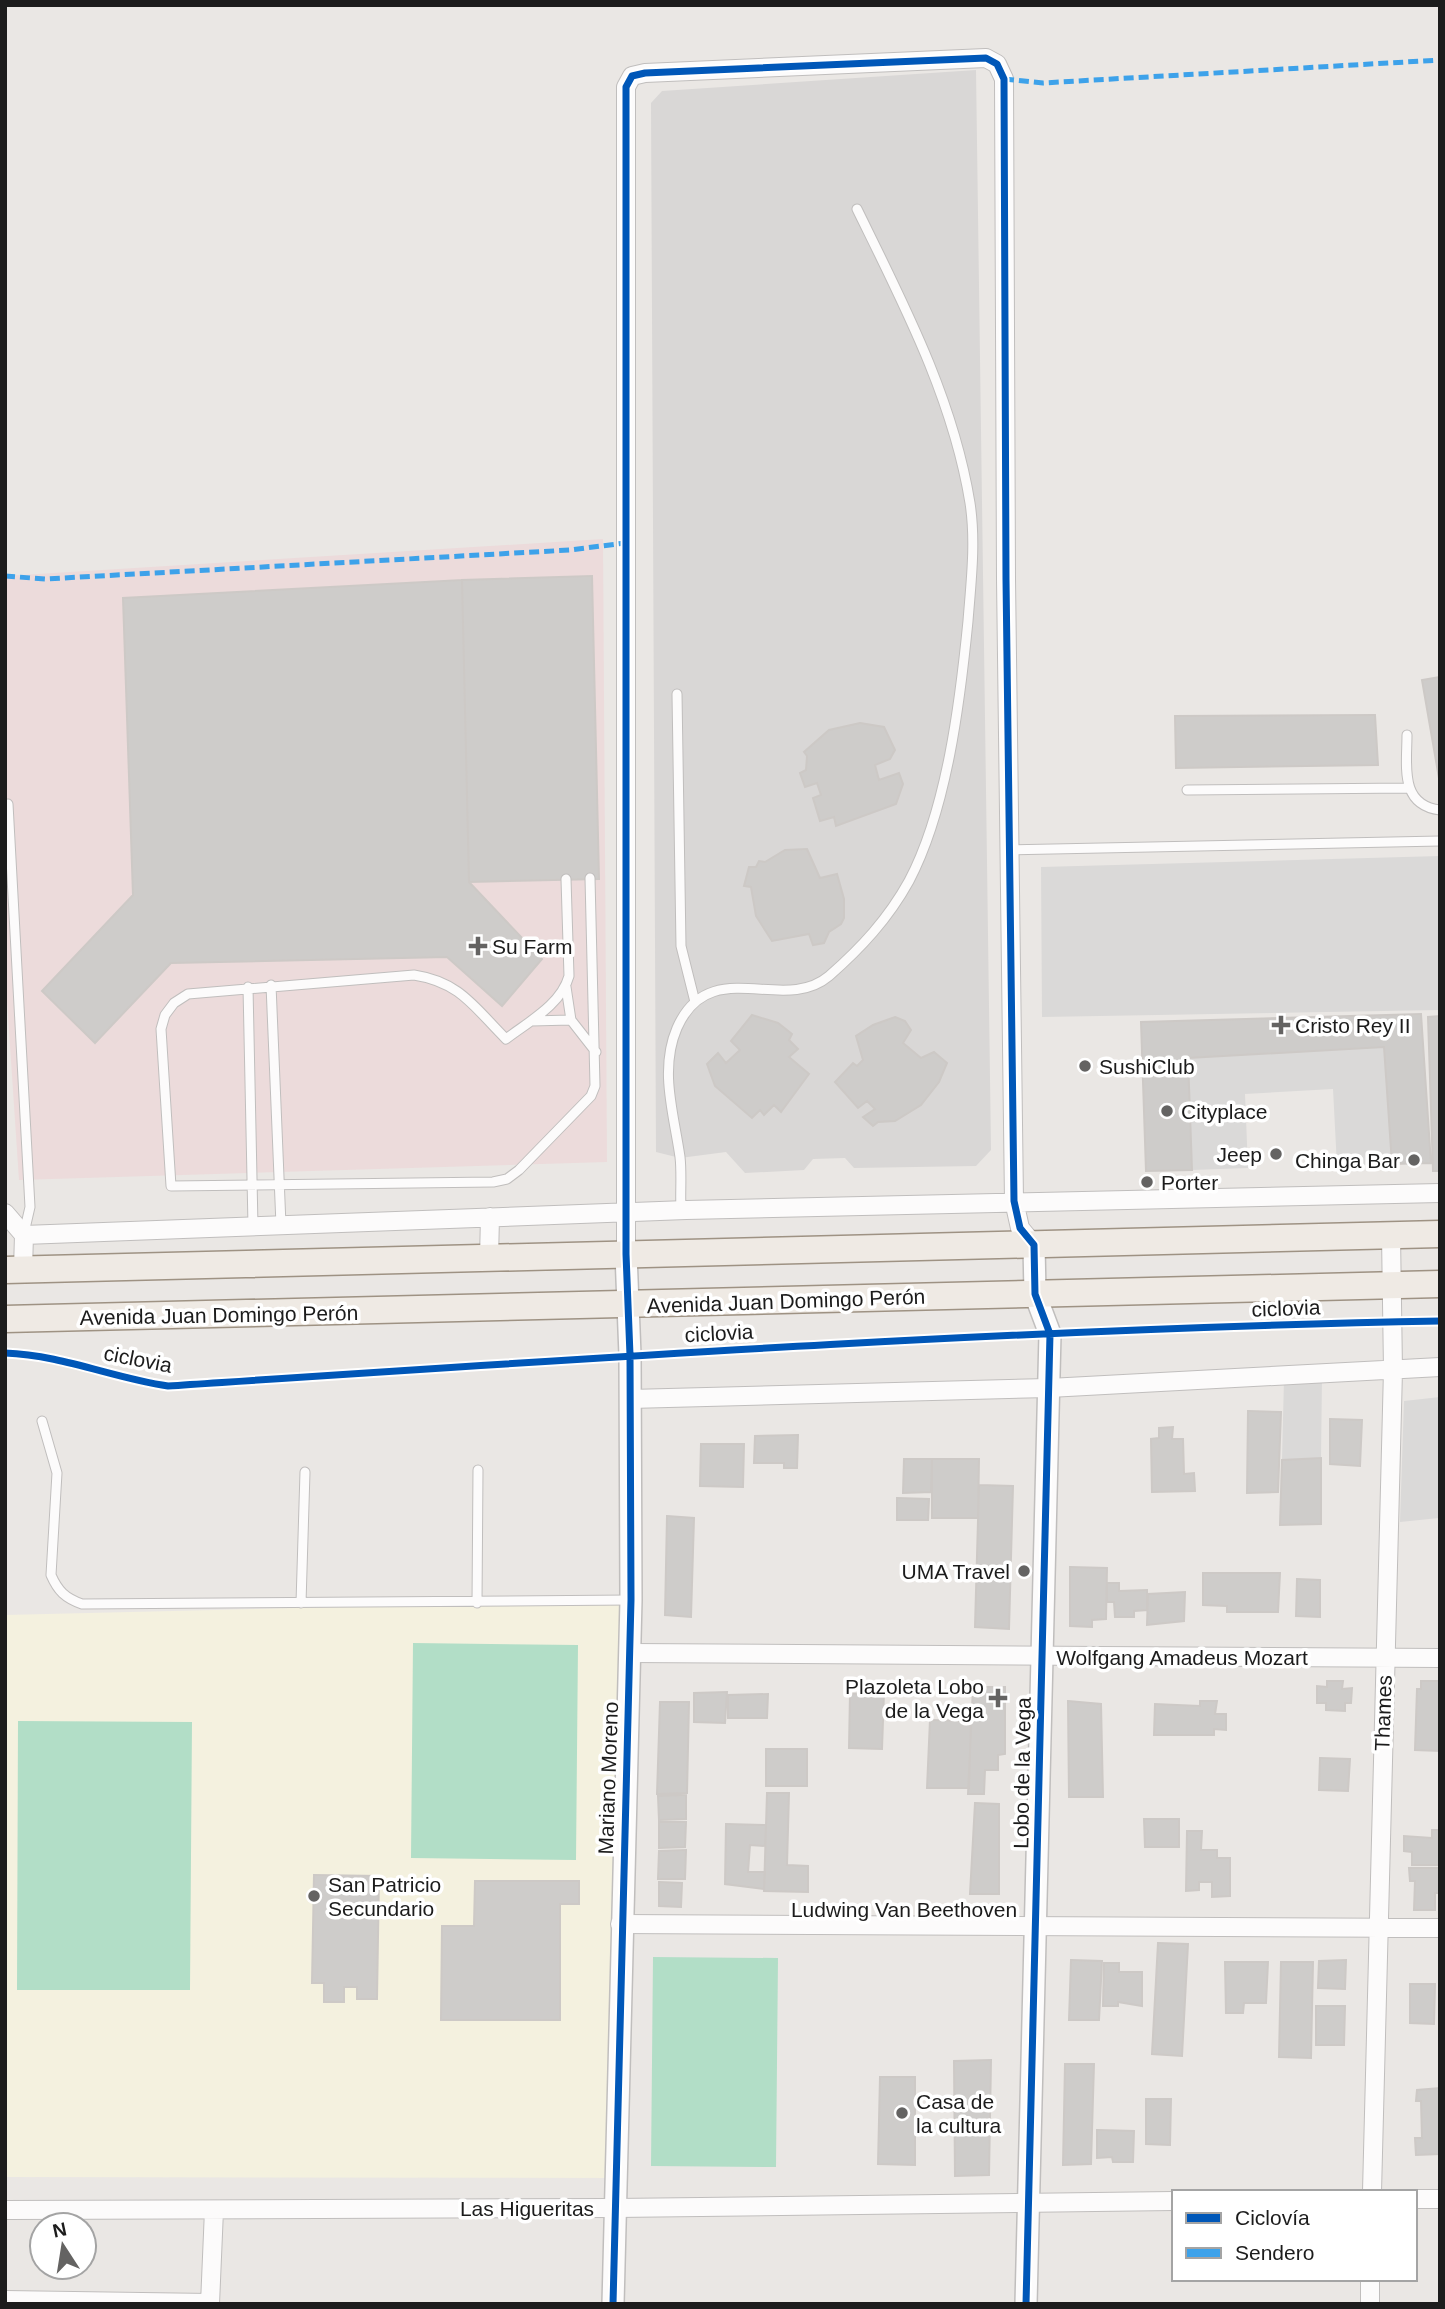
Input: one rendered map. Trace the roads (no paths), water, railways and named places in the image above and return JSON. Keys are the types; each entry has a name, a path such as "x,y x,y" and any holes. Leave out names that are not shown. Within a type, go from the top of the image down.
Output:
{"main road":[{"path":"14,1269 1440,1234"},
{"name":"Avenida Juan Domingo Perón","path":"5,1319 627,1306 1440,1284"}],"street":[{"path":"626,1254 626,87 632,76 986,58 997,64 1004,79 1013,1201 1020,1228 1034,1245"},
{"path":"24,1235 681,1210 1440,1193"},
{"path":"5,1213 24,1235"},
{"path":"489,1258 490,1217"},
{"path":"14,1269 24,1235"},
{"name":"Thames","path":"1371,2190 1393,1370 1391,1235"},
{"name":"Lobo de la Vega","path":"1026,2304 1050,1334 1035,1294 1034,1245"},
{"name":"Mariano Moreno","path":"613,2304 620,1924 631,1600 626,1254"},
{"path":"630,1399 1049,1388 1440,1367"},
{"name":"Wolfgang Amadeus Mozart","path":"630,1653 1440,1658"},
{"name":"Ludwing Van Beethoven","path":"620,1924 1440,1928"},
{"path":"1417,2199 1440,2199"},
{"name":"Las Higueritas","path":"5,2210 616,2208 1172,2201"},
{"path":"5,2300 210,2303 214,2210"},
{"path":"1370,2281 1370,2304"}],"lane":[{"path":"681,1210 680,1158 667,1081 678,1027 695,1002 714,990 733,987 793,990 817,986 871,937 910,879 942,785 961,689 973,564 970,505 958,450 924,346 858,209"},
{"path":"677,694 681,946 695,1002"},
{"path":"1407,736 1408,788 1420,802 1440,810"},
{"path":"1187,790 1408,788"},
{"path":"8,804 30,1207 24,1235"},
{"path":"1009,850 1440,841"},
{"path":"565,879 569,976 566,986 556,1000 506,1039 453,986 438,979 414,975 248,986 188,994 174,1003 165,1015 161,1029 171,1186 479,1183 507,1179 591,1096 596,1073 596,1052 590,878"},
{"path":"271,985 281,1225"},
{"path":"248,986 253,1226"},
{"path":"566,986 571,1020 596,1052"},
{"path":"528,1022 551,1018 571,1020"},
{"path":"42,1421 57,1473 51,1575 57,1589 67,1598 82,1604 631,1600"},
{"path":"477,1603 478,1470"},
{"path":"302,1603 305,1472"}],"place":[{"name":"Su Farm","path":"478,946"},
{"name":"Cristo Rey II","path":"1281,1025"},
{"name":"SushiClub","path":"1085,1066"},
{"name":"Cityplace","path":"1167,1111"},
{"name":"Jeep","path":"1276,1154"},
{"name":"Chinga Bar","path":"1414,1160"},
{"name":"Porter","path":"1147,1182"},
{"name":"UMA Travel","path":"1024,1571"},
{"name":"Plazoleta Lobo de la Vega","path":"998,1698"},
{"name":"San Patricio Secundario","path":"314,1896"},
{"name":"Casa de la cultura","path":"902,2113"}]}
